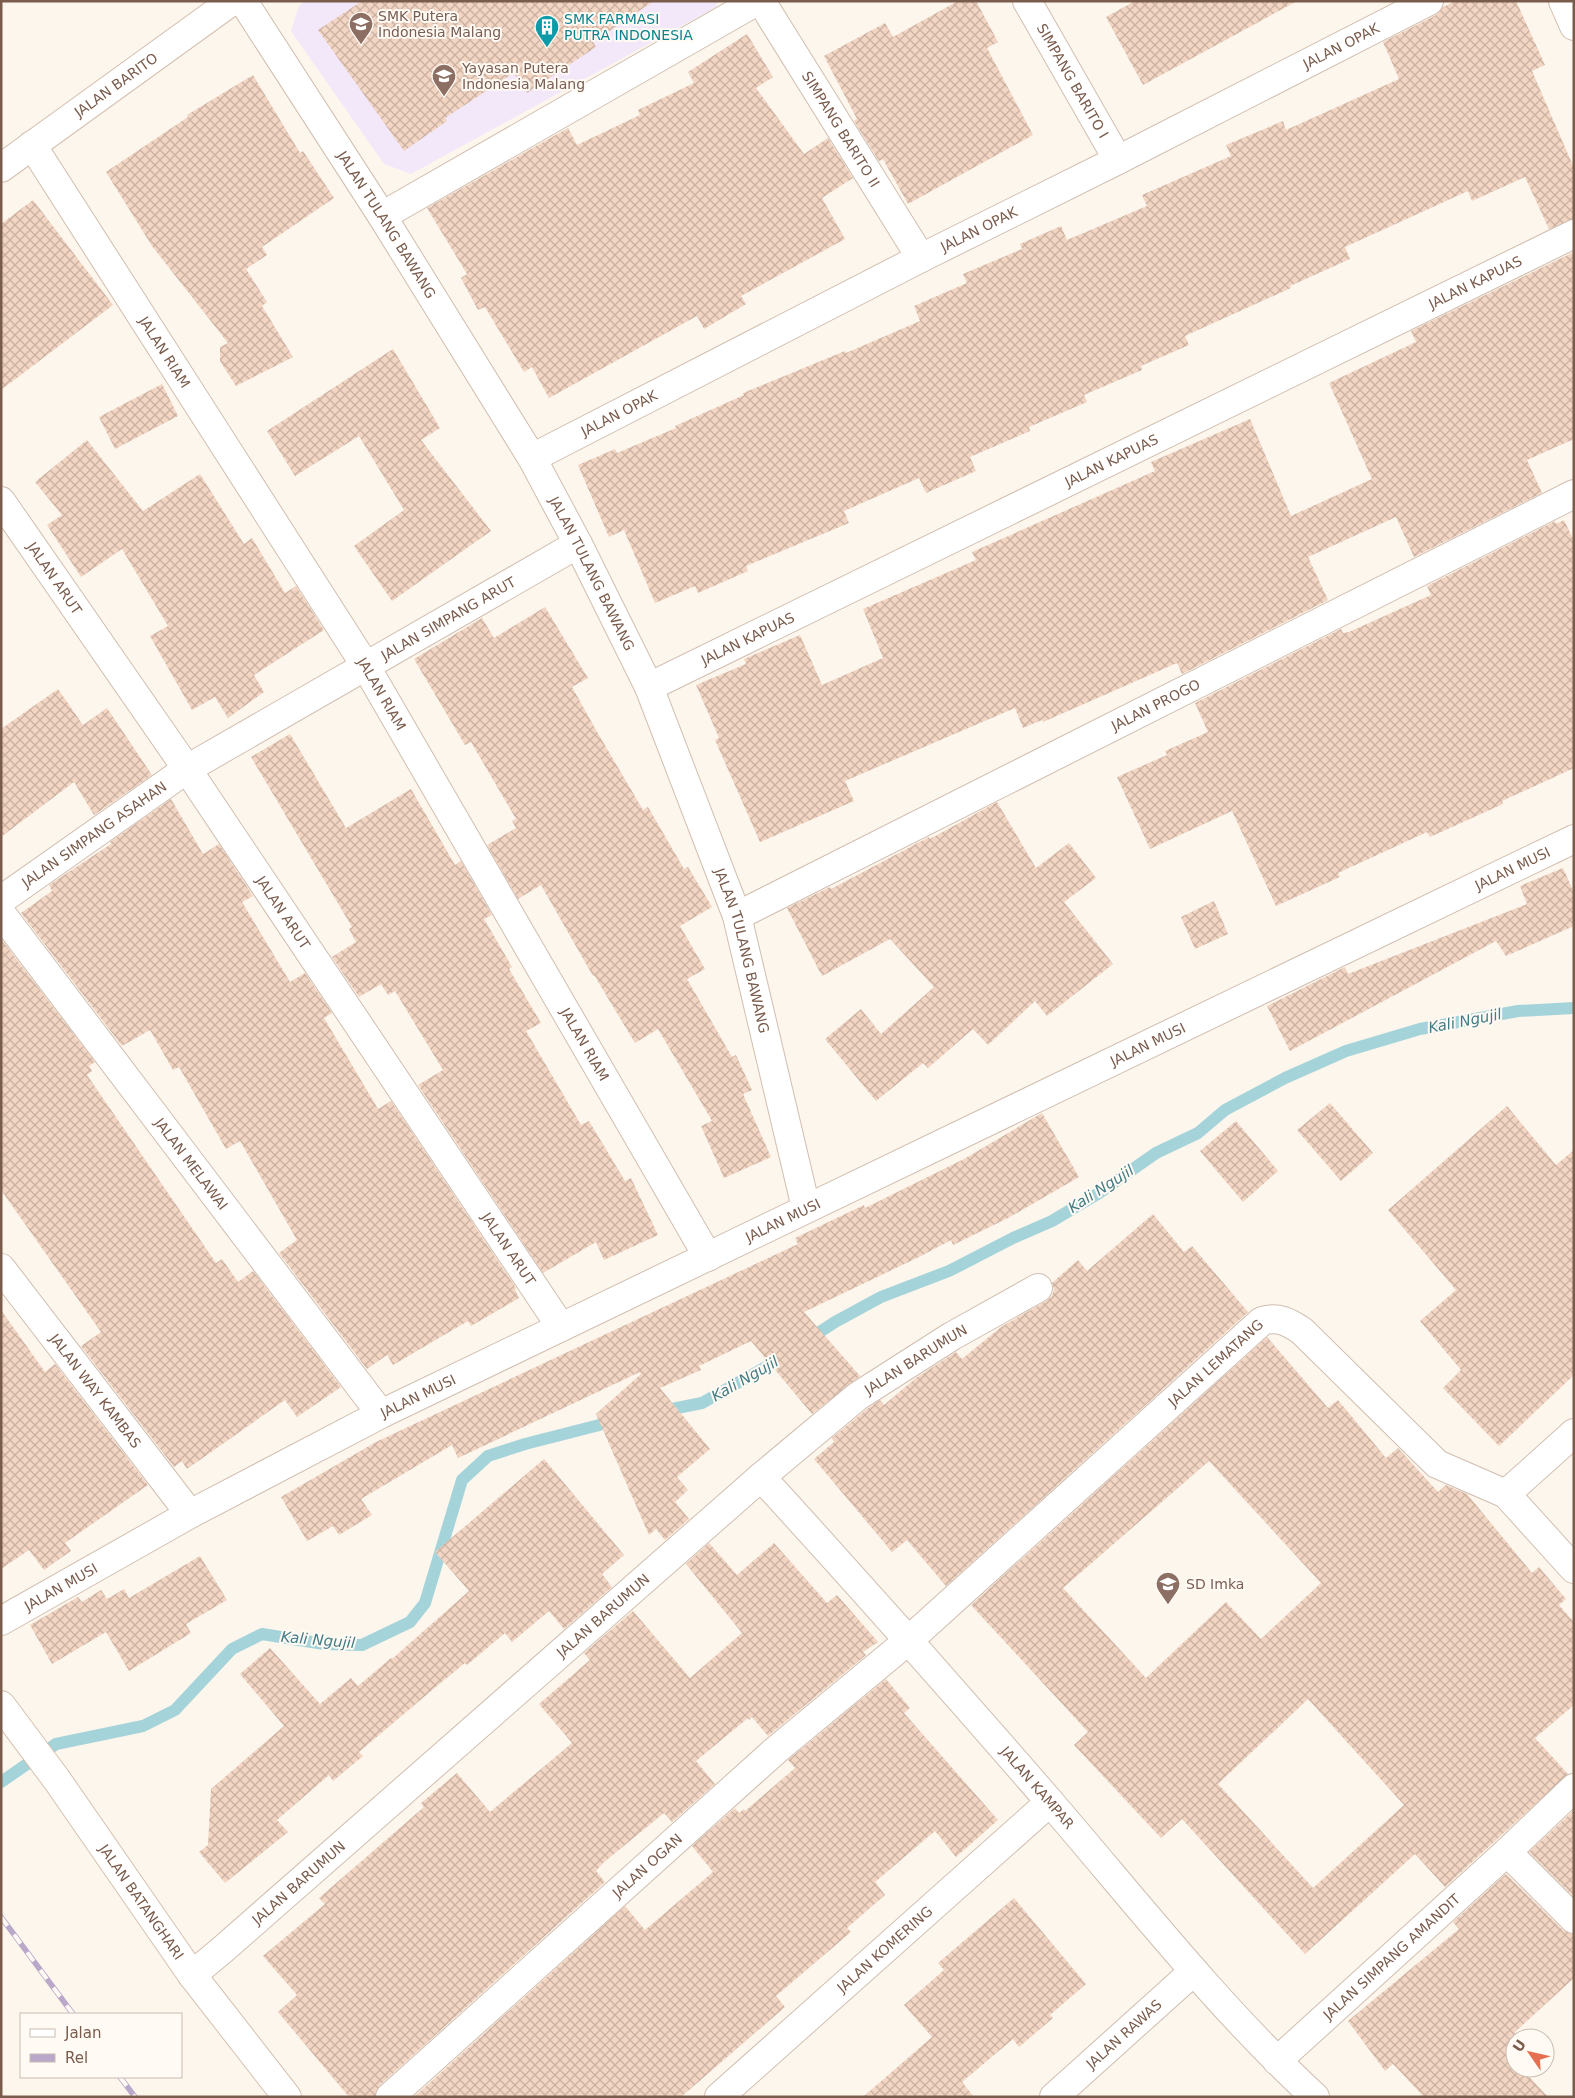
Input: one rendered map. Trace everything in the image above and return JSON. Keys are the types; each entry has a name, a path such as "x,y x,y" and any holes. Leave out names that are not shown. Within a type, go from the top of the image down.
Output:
{"street":[{"name":"JALAN BARITO","path":"1,168 232,1"},
{"name":"JALAN TULANG BAWANG","path":"243,1 382,216 532,458 578,544 649,686 737,916 806,1208"},
{"path":"382,216 757,1"},
{"name":"SIMPANG BARITO II","path":"761,1 921,258"},
{"name":"SIMPANG BARITO I","path":"1027,1 1118,160"},
{"name":"JALAN OPAK","path":"532,458 921,258 1429,1"},
{"path":"1562,1 1574,26"},
{"name":"JALAN RIAM","path":"32,145 365,665 708,1257"},
{"name":"JALAN KAPUAS","path":"649,686 1574,234"},
{"name":"JALAN PROGO","path":"737,916 1574,494"},
{"name":"JALAN ARUT","path":"2,503 187,769 560,1327"},
{"name":"JALAN SIMPANG ARUT","path":"187,769 578,544"},
{"name":"JALAN SIMPANG ASAHAN","path":"1,900 187,769"},
{"name":"JALAN MUSI","path":"1,1621 190,1514 381,1414 1574,839"},
{"name":"JALAN MELAWAI","path":"1,913 381,1414"},
{"name":"JALAN WAY KAMBAS","path":"1,1268 190,1514"},
{"name":"JALAN BARUMUN","path":"192,1975 222,1951 761,1477 858,1396 952,1336 1038,1288"},
{"name":"JALAN LEMATANG","path":"909,1640 1262,1321 1272,1318 1287,1321 1302,1330 1438,1464 1506,1494 1574,1569"},
{"path":"1506,1494 1574,1433"},
{"name":"JALAN KAMPAR","path":"761,1477 909,1640 1194,1971 1277,2061 1315,2097"},
{"name":"JALAN OGAN","path":"390,2097 776,1750 909,1640"},
{"name":"JALAN BATANGHARI","path":"1,1705 57,1780 192,1975 287,2097"},
{"name":"JALAN SIMPANG AMANDIT","path":"1277,2061 1507,1852 1574,1788"},
{"name":"JALAN KOMERING","path":"720,2097 1050,1802"},
{"path":"1507,1852 1574,1919"},
{"name":"JALAN RAWAS","path":"1054,2097 1194,1971"}],"shaded area":[{"name":"Yayasan Putera Indonesia Malang","path":"305,1 718,1 716,7 411,174 384,164 291,31 299,6"}],"building":[{"name":"Yayasan Putera Indonesia Malang","path":"362,1 654,1 593,42 596,47 527,93 514,73 445,118 447,121 404,151 318,30"},
{"path":"958,1 976,1 998,42 987,48 1033,135 908,204 883,159 879,161 854,121 857,119 824,56 885,23 893,37"},
{"path":"1135,1 1297,1 1143,85 1106,17"},
{"path":"1456,1 1516,1 1545,65 1532,71 1574,168 1574,219 1549,229 1525,177 1472,201 1468,191 1345,247 1350,259 1185,336 1189,345 1141,366 1142,370 1084,395 1087,402 1029,427 1030,431 970,457 976,471 926,493 919,478 844,511 849,523 746,566 748,571 698,593 695,586 655,603 624,530 609,537 578,465 615,449 617,453 676,428 675,426 744,395 743,393 845,351 846,353 920,321 914,306 967,283 963,274 1022,249 1020,244 1061,226 1067,240 1147,206 1142,195 1231,156 1226,145 1283,121 1286,130 1399,79 1383,42 1436,15 1443,7"},
{"path":"747,34 773,77 756,88 804,154 828,138 853,178 822,198 845,239 741,296 746,304 704,329 697,316 549,398 532,367 524,372 485,307 478,310 461,278 467,274 427,208 568,128 577,145 640,115 638,110 694,83 688,72"},
{"path":"253,75 300,153 303,151 334,198 262,247 267,255 246,269 267,302 262,306 293,357 236,386 220,361 220,347 228,343 152,246 106,172 188,117 187,115"},
{"path":"33,200 113,305 1,390 1,224"},
{"path":"1574,252 1574,439 1527,460 1542,493 1414,557 1396,517 1308,557 1328,600 1182,674 1177,663 1043,722 1042,720 1023,728 1015,708 845,781 854,801 760,842 715,740 719,738 696,685 746,664 744,659 800,635 822,685 883,658 863,609 976,560 972,552 1155,471 1151,462 1250,419 1291,516 1372,479 1329,383 1416,342 1411,331"},
{"path":"393,349 440,428 421,440 491,531 392,601 354,546 404,510 359,436 295,476 267,431"},
{"path":"162,384 178,416 115,449 99,417"},
{"path":"87,440 143,511 200,474 244,544 252,538 285,593 296,586 324,630 254,675 264,692 228,718 215,697 192,710 150,636 168,626 122,549 81,577 47,525 62,515 35,482"},
{"path":"1564,520 1574,541 1574,768 1502,801 1503,804 1430,837 1427,832 1338,873 1340,877 1276,906 1232,811 1150,849 1117,777 1167,755 1165,751 1208,732 1195,703 1341,629 1343,633 1349,632 1431,595 1427,586 1555,521 1556,524"},
{"path":"545,607 588,678 572,687 643,810 648,807 684,869 688,867 712,907 680,926 705,969 687,979 732,1057 736,1055 752,1090 743,1094 771,1157 724,1178 701,1126 712,1121 658,1029 635,1043 593,976 541,885 518,899 487,845 516,828 512,821 516,819 471,742 465,745 414,659 482,618 494,638"},
{"path":"58,689 83,725 107,708 152,775 94,815 74,782 1,837 1,729"},
{"path":"290,734 346,828 411,789 455,865 461,861 492,915 484,919 512,967 509,969 541,1023 526,1031 581,1125 589,1121 625,1181 631,1178 658,1235 604,1260 596,1242 543,1273 418,1085 443,1070 395,991 388,995 381,984 359,997 332,957 356,942 349,929 352,927 251,757"},
{"path":"171,799 203,854 219,844 253,896 242,902 290,982 305,973 332,1013 324,1018 378,1109 391,1101 516,1288 515,1290 519,1298 471,1326 468,1321 393,1365 387,1355 367,1369 279,1253 297,1240 240,1141 226,1149 179,1067 173,1070 150,1030 122,1046 21,913 52,891 49,885 111,844 110,842"},
{"path":"997,802 1036,868 1069,843 1096,878 1064,902 1113,964 1047,1016 1035,1001 988,1045 973,1029 928,1068 923,1063 876,1101 825,1039 861,1009 881,1034 934,987 890,939 822,976 787,908 830,887 831,889 929,837 930,839"},
{"path":"1563,868 1574,893 1574,926 1506,956 1496,941 1290,1051 1267,1006 1345,967 1348,974 1527,904 1520,886"},
{"path":"1214,901 1228,934 1195,949 1181,917"},
{"path":"1,939 95,1062 89,1066 92,1071 87,1075 216,1263 222,1259 238,1282 253,1271 341,1387 297,1417 285,1400 187,1469 182,1461 174,1467 81,1346 101,1332 1,1190"},
{"path":"1330,1103 1373,1153 1341,1181 1297,1130"},
{"path":"1507,1106 1556,1165 1574,1150 1574,1375 1499,1446 1443,1388 1461,1370 1420,1321 1456,1290 1388,1210"},
{"path":"1042,1113 1079,1177 1008,1218 953,1245 951,1240 804,1312 860,1376 812,1414 751,1341 699,1366 701,1370 660,1388 710,1449 677,1477 688,1490 675,1502 689,1519 665,1540 656,1529 649,1535 596,1414 641,1374 640,1372 458,1458 452,1445 361,1499 372,1515 339,1535 333,1526 307,1541 281,1497 376,1442 798,1244 795,1238 864,1205 865,1208 964,1159"},
{"path":"1236,1121 1278,1171 1243,1202 1200,1151"},
{"path":"1153,1214 1184,1252 1192,1246 1248,1312 946,1586 907,1540 892,1552 814,1459 834,1442 832,1438 867,1409 880,1400 884,1405 916,1378 956,1352 962,1359 1001,1327 1052,1296 1054,1289 1052,1283 1078,1260 1087,1271"},
{"path":"1,1310 45,1372 55,1364 148,1485 65,1543 71,1551 44,1570 29,1550 1,1569"},
{"path":"1267,1337 1328,1408 1338,1400 1386,1458 1398,1448 1438,1492 1446,1485 1467,1494 1532,1573 1539,1567 1566,1599 1559,1605 1574,1622 1574,1705 1535,1738 1568,1774 1445,1887 1415,1854 1305,1954 1182,1819 1161,1838 1074,1745 1088,1732 971,1605","holes":["1209,1461 1321,1583 1261,1639 1226,1602 1146,1678 1063,1588","1308,1699 1404,1805 1313,1888 1218,1784"]},
{"path":"544,1459 624,1555 602,1574 612,1587 564,1629 549,1611 512,1642 505,1633 467,1665 465,1663 359,1752 363,1756 333,1781 329,1775 277,1820 288,1832 225,1883 199,1852 208,1845 211,1789 284,1726 240,1674 270,1648 320,1704 351,1678 358,1686 392,1659 469,1591 435,1552"},
{"path":"709,1543 737,1575 774,1543 827,1603 837,1595 878,1642 863,1652 866,1655 768,1736 752,1717 749,1720 748,1718 696,1761 715,1784 672,1822 664,1813 603,1863 596,1871 605,1882 380,2085 375,2097 349,2097 278,2012 297,1995 263,1956 325,1904 319,1898 424,1807 421,1803 457,1773 490,1812 572,1743 539,1704 590,1660 584,1653 633,1611 690,1678 742,1633 686,1564"},
{"path":"200,1556 227,1600 186,1624 191,1633 129,1671 106,1632 52,1664 30,1625 78,1597 82,1602 101,1590 107,1599 124,1589 129,1598"},
{"path":"886,1679 910,1708 904,1713 998,1820 956,1857 935,1831 875,1882 885,1895 847,1928 851,1932 776,1996 785,2007 681,2097 414,2097 625,1906 645,1930 713,1872 692,1846 735,1808 739,1813 744,1809 745,1811 795,1768 788,1760"},
{"path":"1574,1810 1574,1897 1529,1852"},
{"path":"1506,1874 1563,1930 1574,1934 1574,1978 1519,2028 1505,2028 1505,2078 1530,2078 1548,2097 1424,2097 1393,2064 1385,2071 1348,2021 1459,1929 1453,1922"},
{"path":"1014,1898 1086,1984 1050,2015 1053,2018 1019,2047 1013,2039 962,2082 974,2097 863,2097 932,2037 904,2005 944,1970 938,1963"}],"waterway":[{"name":"Kali Ngujil","path":"806,1341 835,1322 881,1297 949,1271 1013,1238 1052,1221 1099,1193 1156,1153 1198,1133 1225,1110 1285,1078 1346,1051 1420,1029 1518,1011 1574,1008"},
{"name":"Kali Ngujil","path":"662,1411 702,1403 784,1357"},
{"name":"Kali Ngujil","path":"1,1782 56,1744 143,1726 175,1710 232,1649 262,1634 324,1644 362,1645 410,1622 425,1603 462,1480 488,1456 525,1444 615,1421"}],"railway":[{"path":"1,1917 72,2013"},
{"path":"121,2078 135,2097"}],"place":[{"name":"SMK Putera Indonesia Malang","path":"361,45"},
{"name":"SMK FARMASI PUTRA INDONESIA","path":"547,48"},
{"name":"Yayasan Putera Indonesia Malang","path":"444,97"},
{"name":"SD Imka","path":"1168,1605"}]}
